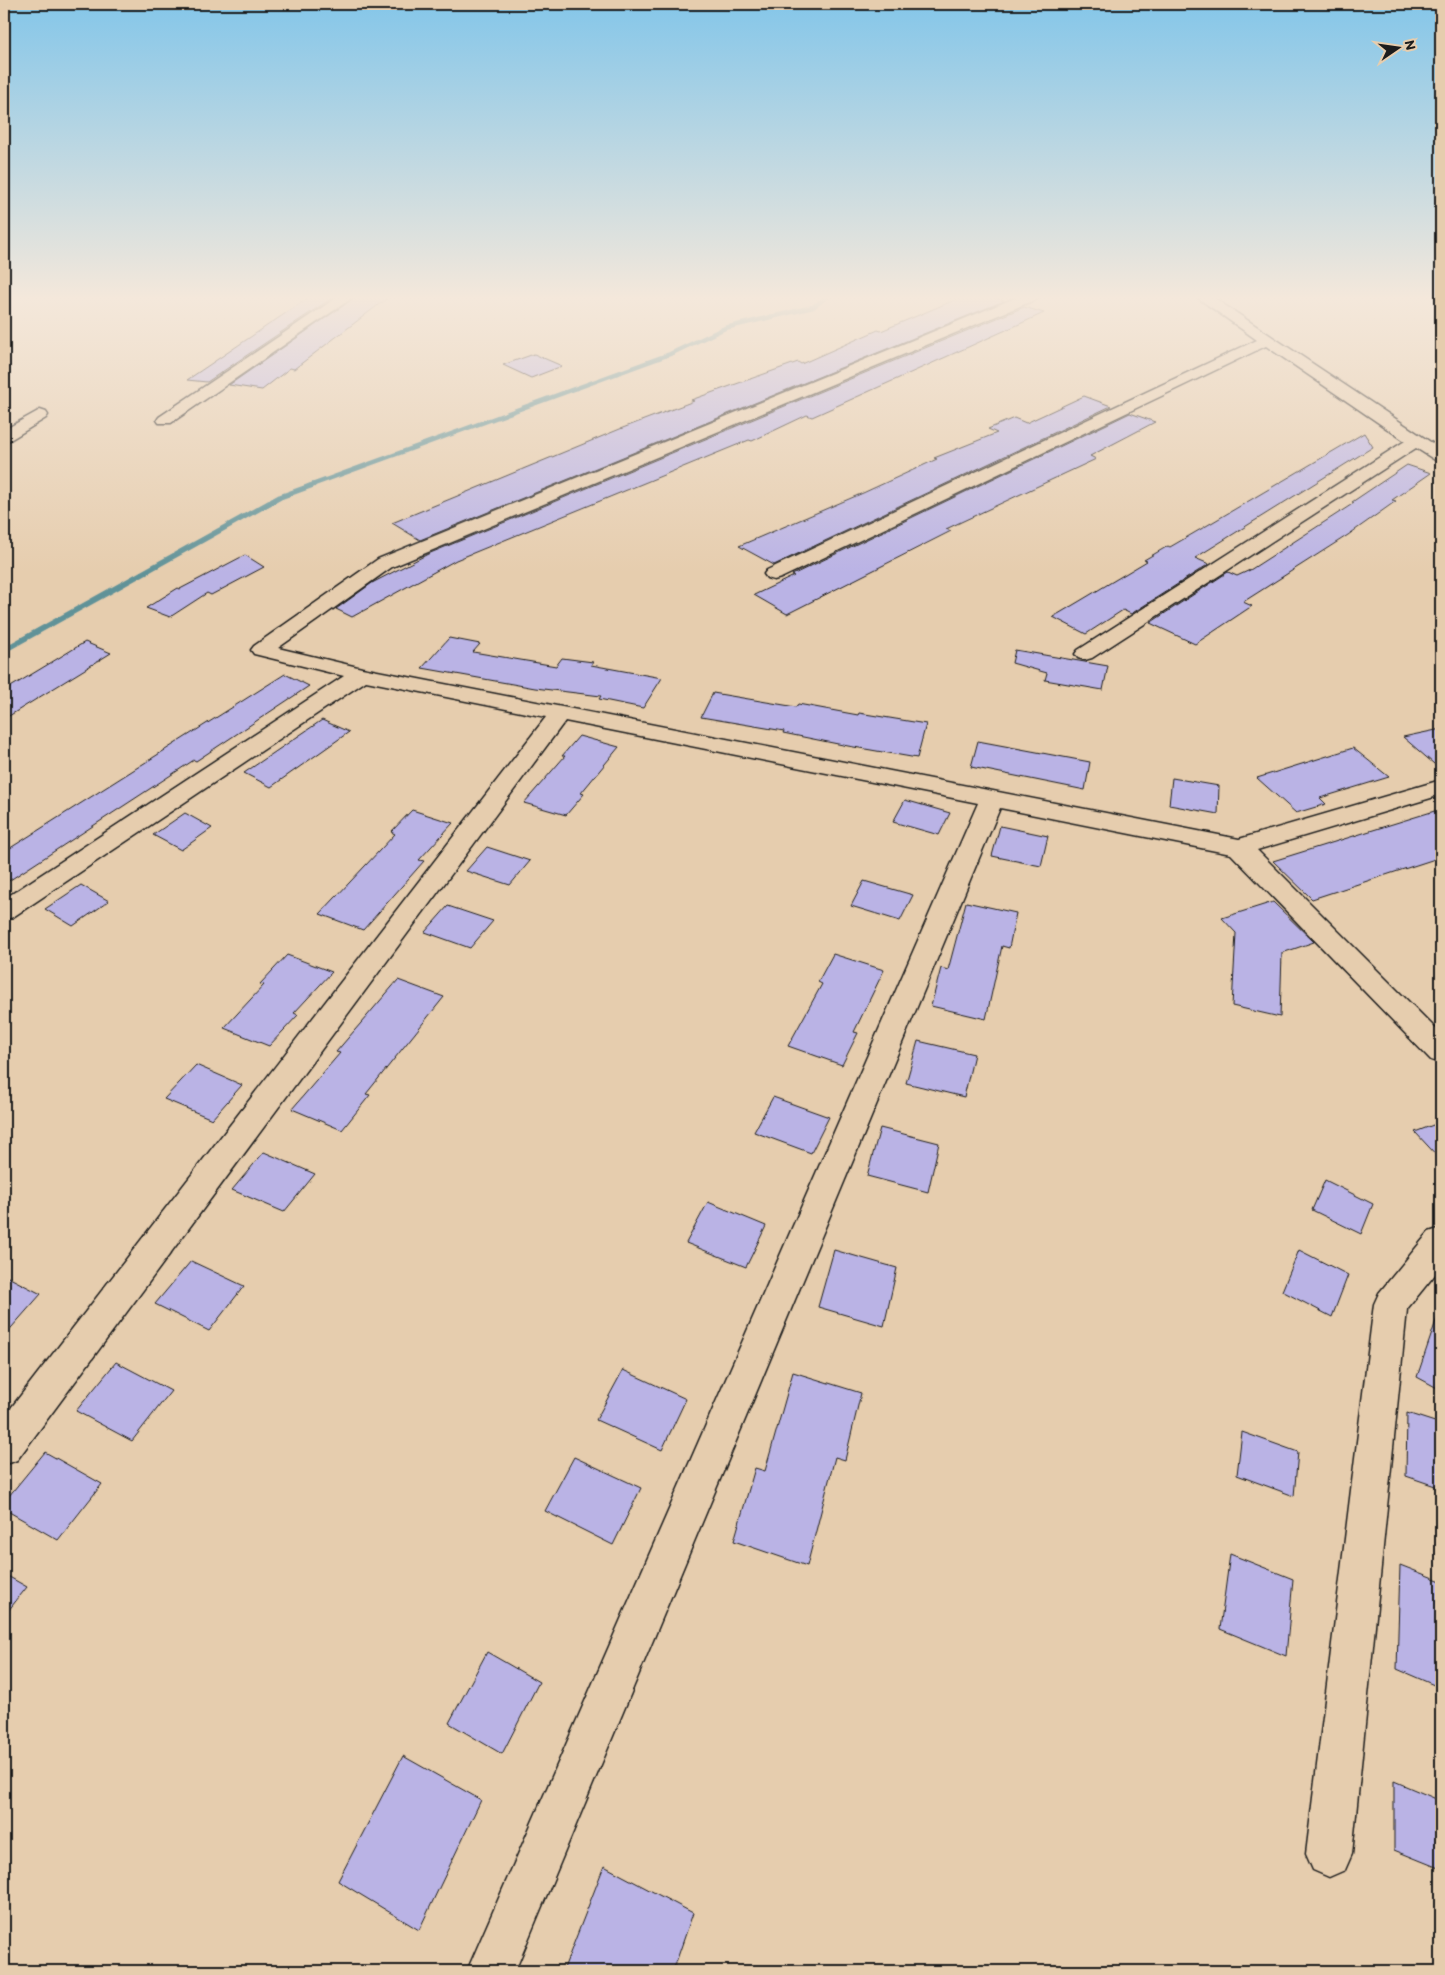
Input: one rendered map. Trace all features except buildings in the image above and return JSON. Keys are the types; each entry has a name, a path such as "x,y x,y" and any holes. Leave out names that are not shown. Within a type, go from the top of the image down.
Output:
{"street":[{"path":"164,420 211,388"},
{"path":"809,388 385,563 261,650 362,674 1239,847 1441,787"},
{"path":"774,574 1166,388"},
{"path":"1339,388 1441,456"},
{"path":"4,437 40,415"},
{"path":"1086,654 1416,441"},
{"path":"4,911 362,674"},
{"path":"4,1448 560,713"},
{"path":"491,1971 992,798"},
{"path":"1239,847 1441,1052"},
{"path":"1329,1854 1391,1304 1441,1242"}],"waterway":[{"path":"309,486 577,388"},
{"path":"4,650 280,497 313,485"}]}
